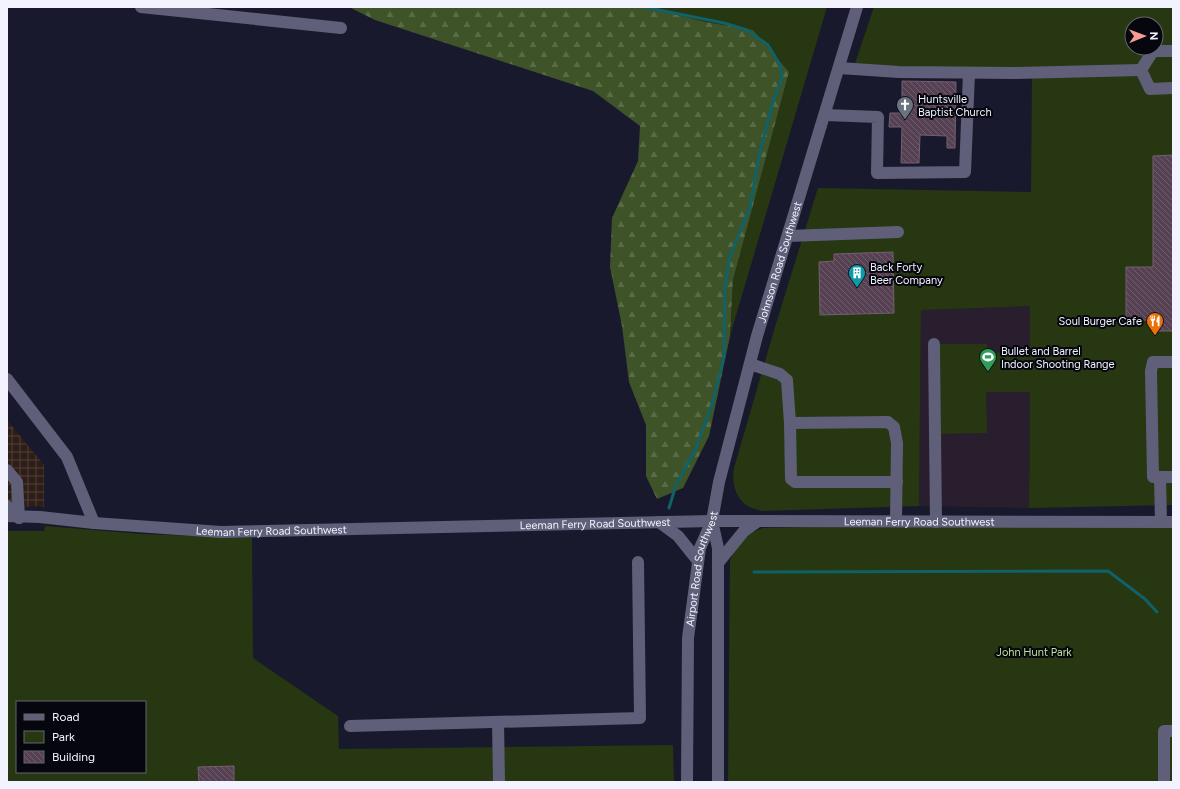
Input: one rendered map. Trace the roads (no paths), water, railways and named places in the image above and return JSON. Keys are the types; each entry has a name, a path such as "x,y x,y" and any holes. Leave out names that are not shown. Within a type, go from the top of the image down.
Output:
{"street":[{"path":"141,7 341,28"},
{"name":"Johnson Road Southwest","path":"712,521 719,482 750,364 857,7"},
{"path":"1141,70 1153,51 1173,51"},
{"path":"839,68 899,72 969,73 1141,70"},
{"path":"1141,70 1150,89 1173,88"},
{"path":"825,115 878,117 877,173 965,172 969,73"},
{"path":"788,236 898,232"},
{"path":"934,344 936,522"},
{"path":"1173,362 1153,362 1151,371 1153,477 1173,477"},
{"path":"750,364 780,374 788,380 791,478 794,482 897,482"},
{"path":"7,379 67,457 94,523"},
{"path":"790,423 888,422 894,427 897,442 896,521"},
{"path":"7,470 17,482 13,517"},
{"path":"1160,477 1167,522"},
{"path":"7,506 13,517"},
{"name":"Leeman Ferry Road Southwest","path":"13,517 40,517 94,523 222,532 712,521 1167,522"},
{"name":"Airport Road Southwest","path":"687,782 688,638 700,548 712,521"},
{"name":"Airport Road Southwest","path":"712,521 718,548 718,782"},
{"path":"718,563 744,531 758,521"},
{"path":"659,522 678,536 698,561"},
{"path":"350,726 640,718 638,562"},
{"path":"498,722 499,782"},
{"path":"1164,782 1164,731 1173,731"}],"waterway":[{"path":"644,7 724,23 747,30 768,45 780,65 782,78 773,102 760,151 750,207 730,256 725,288 724,357 712,404 696,448 676,485 669,508"},
{"path":"754,572 1108,571 1145,599 1157,612"}],"place":[{"name":"Huntsville Baptist Church","path":"905,120"},
{"name":"Back Forty Beer Company","path":"857,288"},
{"name":"Soul Burger Cafe","path":"1155,336"},
{"name":"Bullet and Barrel Indoor Shooting Range","path":"988,372"}],"park label":[{"name":"John Hunt Park","path":"1034,652"}]}
